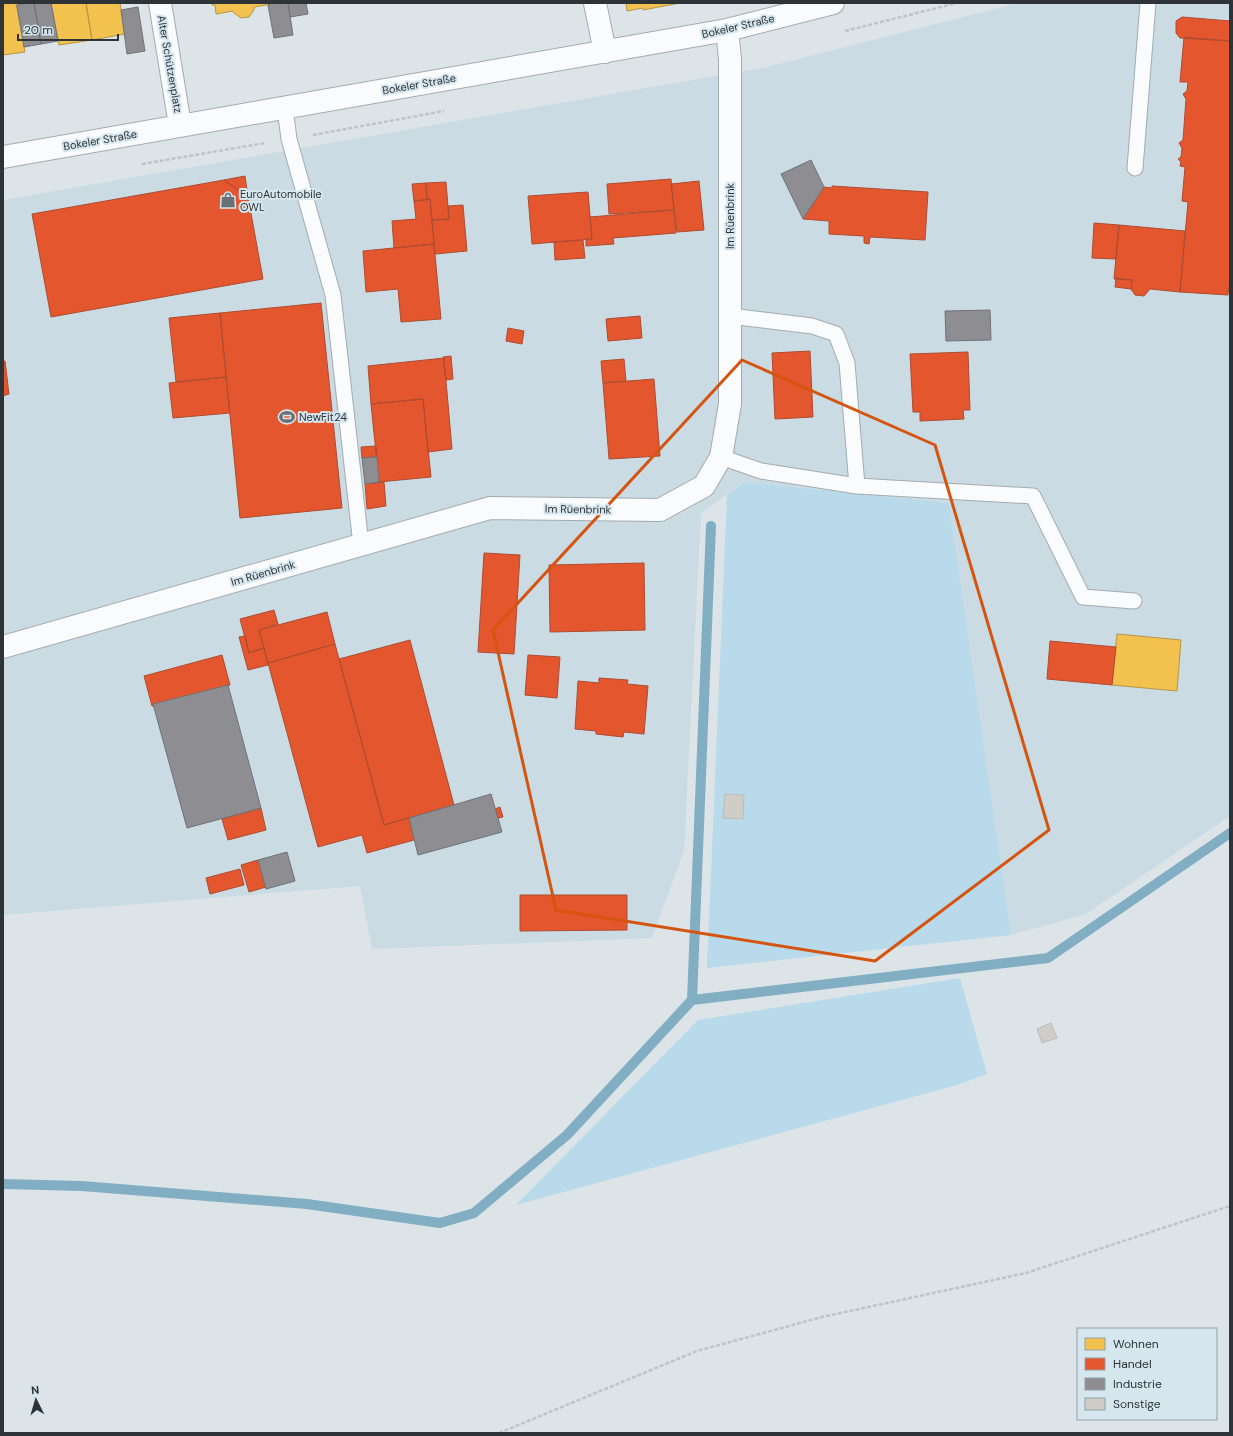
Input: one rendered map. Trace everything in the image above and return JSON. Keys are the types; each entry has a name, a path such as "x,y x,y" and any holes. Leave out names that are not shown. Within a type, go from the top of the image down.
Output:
{"street":[{"name":"Alter Schützenplatz","path":"160,3 180,125"},
{"path":"595,3 605,52"},
{"name":"Bokeler Straße","path":"3,157 728,30 833,3"},
{"name":"Im Rüenbrink","path":"3,647 490,508 660,510 704,486 721,457 730,404 730,59 728,30"}],"lane":[{"path":"1135,168 1148,3"},
{"path":"285,108 289,139 333,295 361,545"},
{"path":"730,316 812,326 836,334 847,363 857,486"},
{"path":"721,457 761,471 857,486 1033,496 1084,597 1134,601"}],"path":[{"path":"499,1433 697,1350 822,1317 1026,1273 1230,1206"}],"highlighted area":[{"path":"742,360 935,445 1049,830 875,961 556,910 493,630"}],"shaded area":[{"path":"1018,3 1230,3 1230,816 1086,914 1011,935 949,503 744,482 701,513 684,851 652,938 372,949 360,886 3,915 3,200 767,67"},
{"path":"744,482 949,503 1011,935 707,968 727,495"},
{"path":"960,978 987,1074 957,1085 516,1205 698,1020"}],"building: Wohnen":[{"path":"3,3 16,3 25,52 3,55"},
{"path":"51,3 86,3 92,40 59,45"},
{"path":"86,3 120,3 125,34 92,40"},
{"path":"212,3 273,4 254,7 254,10 249,17 241,18 233,11 216,14 215,5 212,5"},
{"path":"626,3 680,3 643,10 643,8 627,11"},
{"path":"1117,634 1181,640 1177,691 1112,685"}],"building: Handel":[{"path":"1182,17 1230,21 1230,41 1180,38 1176,33 1176,21"},
{"path":"1184,37 1230,41 1230,278 1228,295 1180,292 1188,202 1182,201 1185,167 1180,166 1181,162 1178,159 1181,157 1182,148 1179,143 1183,140 1186,99 1183,94 1187,91 1188,82 1180,82"},
{"path":"245,176 248,197 224,180"},
{"path":"671,179 674,210 609,214 607,184"},
{"path":"224,180 248,197 263,279 51,317 32,214"},
{"path":"699,181 704,230 677,232 671,184"},
{"path":"446,182 449,219 432,220 430,199 427,200 426,183"},
{"path":"426,183 427,200 414,201 412,184"},
{"path":"832,186 928,192 925,240 870,237 869,244 864,243 864,236 829,234 829,221 803,219 824,187 832,188"},
{"path":"588,192 592,239 532,244 528,196"},
{"path":"430,199 434,244 394,248 392,221 416,219 414,201"},
{"path":"463,205 467,251 435,254 432,220 449,219 448,206"},
{"path":"674,210 676,233 613,238 614,244 586,246 586,239 592,239 590,217"},
{"path":"1094,223 1119,225 1116,259 1092,258"},
{"path":"1119,225 1185,231 1180,292 1150,289 1144,296 1135,295 1131,289 1132,280 1114,279"},
{"path":"583,240 585,258 555,260 554,242"},
{"path":"434,244 441,319 401,322 398,289 366,292 363,251"},
{"path":"1116,278 1132,280 1131,289 1115,287"},
{"path":"321,303 342,508 240,518 220,313"},
{"path":"220,313 226,377 176,382 169,318"},
{"path":"640,316 642,338 608,341 606,319"},
{"path":"508,328 524,331 522,344 506,341"},
{"path":"810,351 813,417 775,419 772,353"},
{"path":"968,352 970,410 963,410 964,419 920,421 920,412 913,412 910,354"},
{"path":"451,356 453,379 446,380 443,357"},
{"path":"444,358 452,449 428,452 423,399 371,404 368,366"},
{"path":"624,359 626,381 603,383 601,361"},
{"path":"3,361 5,361 9,394 3,396"},
{"path":"226,377 230,413 173,418 169,383"},
{"path":"654,379 660,456 609,459 603,383"},
{"path":"423,399 431,477 379,482 371,404"},
{"path":"376,446 377,457 362,458 361,447"},
{"path":"384,482 386,506 367,509 365,484"},
{"path":"484,553 520,555 514,654 478,652"},
{"path":"644,563 645,630 550,632 549,565"},
{"path":"274,610 278,624 259,630 264,648 249,653 240,619"},
{"path":"327,612 335,644 268,663 259,630"},
{"path":"245,636 249,653 264,648 268,665 248,670 239,637"},
{"path":"410,640 454,805 384,825 339,659"},
{"path":"1050,641 1116,647 1112,685 1047,679"},
{"path":"335,644 384,825 409,818 415,840 367,853 362,835 318,847 268,663"},
{"path":"222,655 230,685 152,706 144,676"},
{"path":"528,655 560,657 557,698 525,695"},
{"path":"599,678 628,680 627,684 648,686 644,734 624,732 623,737 596,734 596,731 575,729 578,681 599,683"},
{"path":"500,807 503,817 498,818 495,809"},
{"path":"261,808 266,830 228,840 222,819"},
{"path":"258,860 266,887 249,892 241,865"},
{"path":"240,869 244,885 210,894 206,878"},
{"path":"520,895 627,895 627,930 520,931"}],"building: Industrie":[{"path":"34,3 41,44 24,47 17,5"},
{"path":"34,3 51,3 58,41 41,44"},
{"path":"273,3 288,3 293,35 274,38 268,5"},
{"path":"288,3 306,3 308,14 290,17"},
{"path":"138,7 145,51 127,54 121,10"},
{"path":"811,160 824,187 803,219 781,174"},
{"path":"990,310 991,340 946,341 945,311"},
{"path":"377,457 379,482 365,484 362,458"},
{"path":"228,685 261,808 187,828 153,704"},
{"path":"491,794 502,832 418,855 409,818"},
{"path":"287,852 295,881 266,889 258,860"}],"building: Sonstige":[{"path":"725,794 744,795 743,819 723,818"},
{"path":"1051,1023 1057,1038 1042,1043 1037,1029"}],"waterway":[{"path":"692,1000 711,526"},
{"path":"3,1184 82,1186 307,1204 440,1223 474,1213 567,1135 692,1000 1048,958 1230,833"}],"place":[{"name":"EuroAutomobile OWL","path":"228,200"},
{"name":"NewFit24","path":"287,417"}]}
